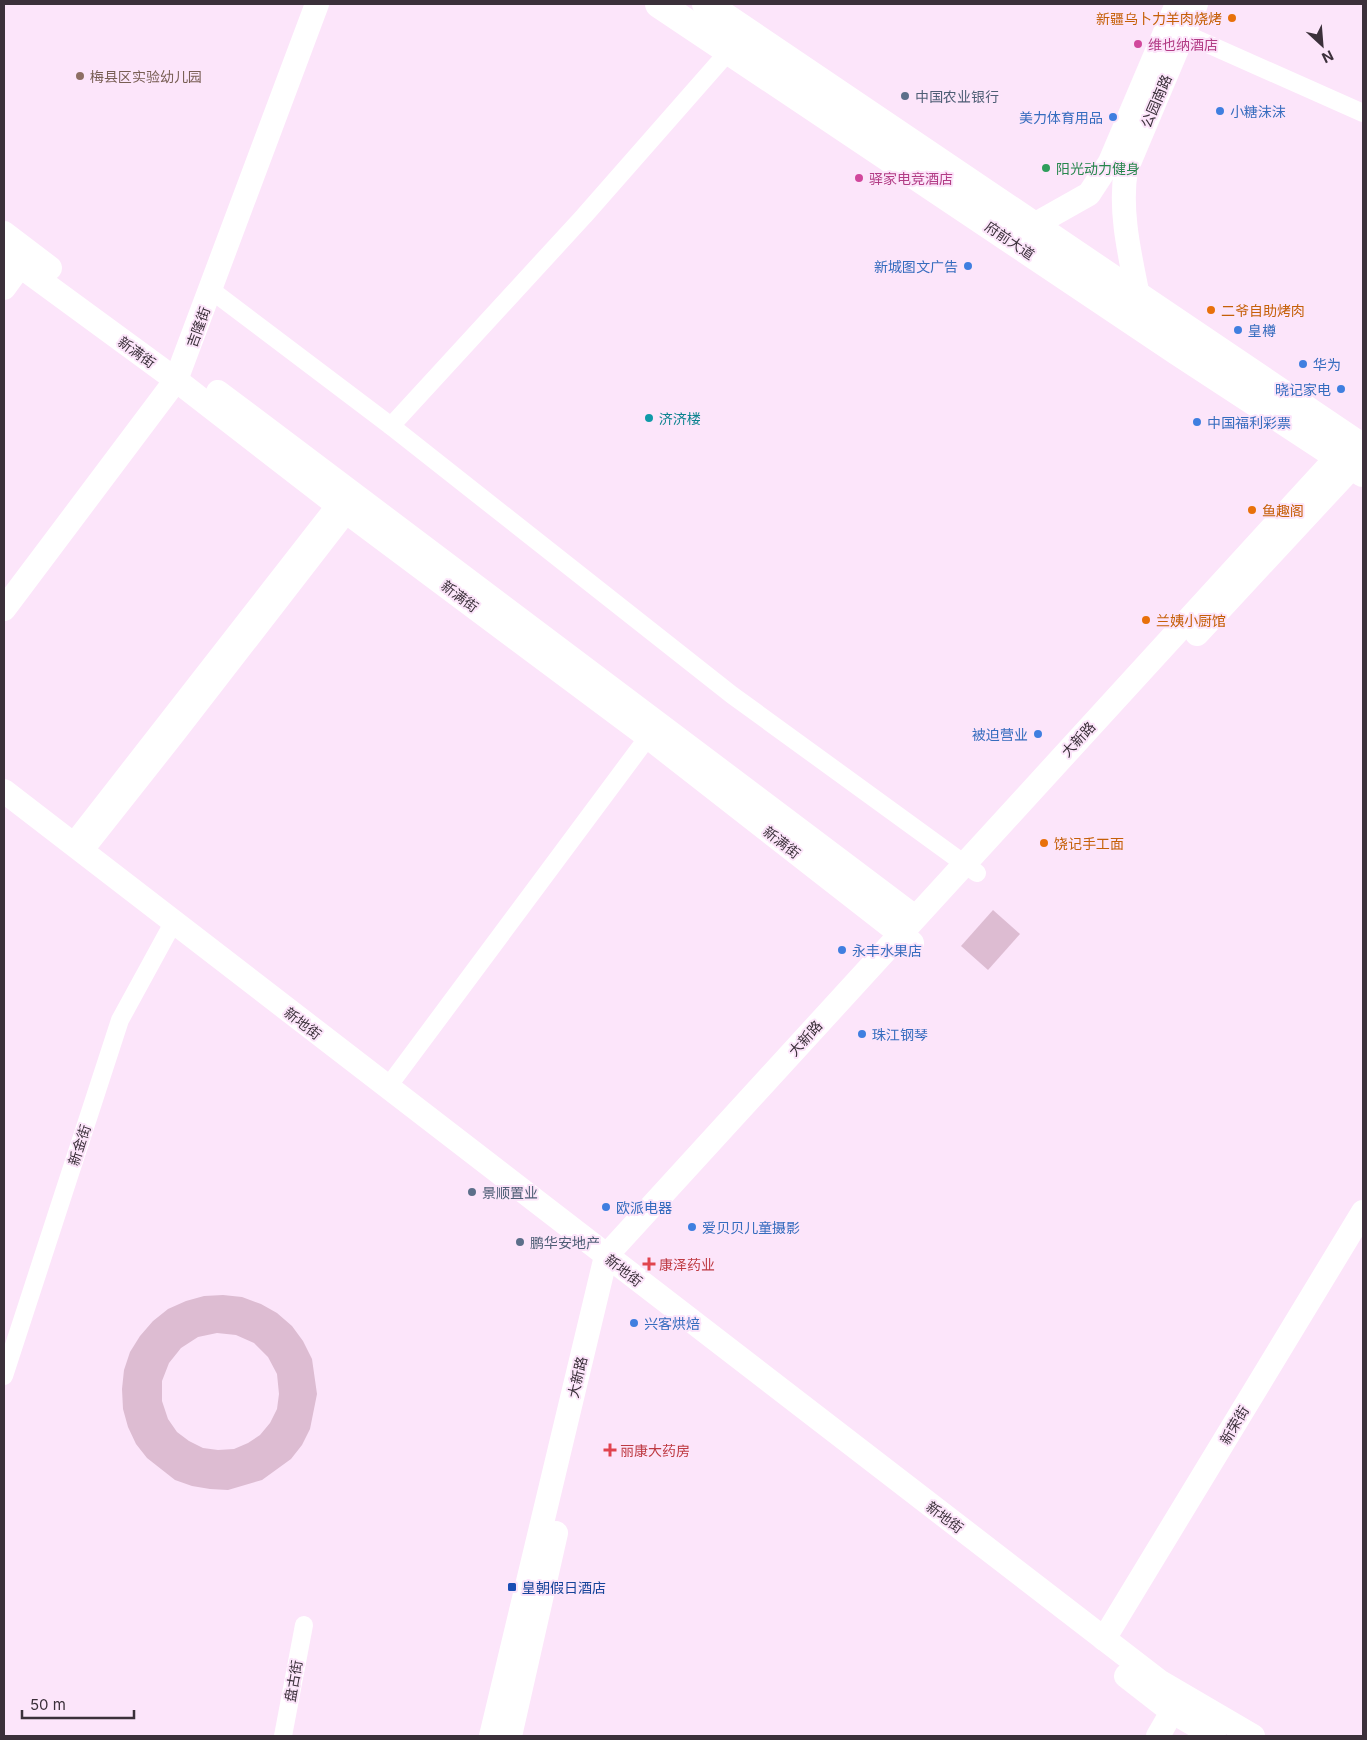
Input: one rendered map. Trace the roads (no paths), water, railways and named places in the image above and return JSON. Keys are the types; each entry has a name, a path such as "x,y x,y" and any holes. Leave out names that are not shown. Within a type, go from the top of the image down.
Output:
{"main road":[{"name":"府前大道","path":"659,4 1168,346 1354,461"},
{"name":"府前大道","path":"706,4 1138,296 1354,461"}],"street":[{"name":"吉隆街","path":"4,585 175,369 201,280 304,4"},
{"name":"吉隆街","path":"4,609 175,369 211,290 317,4"},
{"name":"公园南路","path":"1177,4 1177,30"},
{"name":"公园南路","path":"1118,166 1177,30 1196,4"},
{"path":"1177,30 1363,113"},
{"path":"391,426 584,216 729,50"},
{"path":"1034,225 1089,194 1118,166 1124,183 1129,251 1138,296"},
{"name":"新满街","path":"4,233 175,369 342,509 648,737 912,943"},
{"name":"新满街","path":"10,264 175,369 915,917"},
{"path":"4,288 10,264"},
{"path":"211,290 391,426 732,696 977,873"},
{"name":"大新路","path":"510,1736 612,1261 977,873 1354,461"},
{"name":"大新路","path":"491,1736 612,1261 915,917 1354,461"},
{"path":"77,848 342,509"},
{"path":"387,1088 648,737"},
{"name":"新地街","path":"4,791 1104,1639 1160,1681 1253,1736"},
{"name":"新地街","path":"4,812 1171,1711 1214,1736"},
{"name":"新金街","path":"4,1376 120,1020 173,923"},
{"name":"新荣街","path":"1104,1639 1363,1212"},
{"name":"盘古街","path":"283,1736 304,1625"},
{"path":"1158,1736 1191,1700"},
{"path":"1182,1736 1191,1700"}],"place":[{"name":"新疆乌卜力羊肉烧烤","path":"1232,18"},
{"name":"维也纳酒店","path":"1138,44"},
{"name":"梅县区实验幼儿园","path":"80,76"},
{"name":"中国农业银行","path":"905,96"},
{"name":"小糖沫沫","path":"1220,111"},
{"name":"美力体育用品","path":"1113,117"},
{"name":"阳光动力健身","path":"1046,168"},
{"name":"驿家电竞酒店","path":"859,178"},
{"name":"新城图文广告","path":"968,266"},
{"name":"二爷自助烤肉","path":"1211,310"},
{"name":"皇樽","path":"1238,330"},
{"name":"华为","path":"1303,364"},
{"name":"晓记家电","path":"1341,389"},
{"name":"济济楼","path":"649,418"},
{"name":"中国福利彩票","path":"1197,422"},
{"name":"鱼趣阁","path":"1252,510"},
{"name":"兰姨小厨馆","path":"1146,620"},
{"name":"被迫营业","path":"1038,734"},
{"name":"饶记手工面","path":"1044,843"},
{"name":"永丰水果店","path":"842,950"},
{"name":"珠江钢琴","path":"862,1034"},
{"name":"景顺置业","path":"472,1192"},
{"name":"欧派电器","path":"606,1207"},
{"name":"爱贝贝儿童摄影","path":"692,1227"},
{"name":"鹏华安地产","path":"520,1242"},
{"name":"康泽药业","path":"649,1264"},
{"name":"兴客烘焙","path":"634,1323"},
{"name":"丽康大药房","path":"610,1450"},
{"name":"皇朝假日酒店","path":"512,1587"}]}
